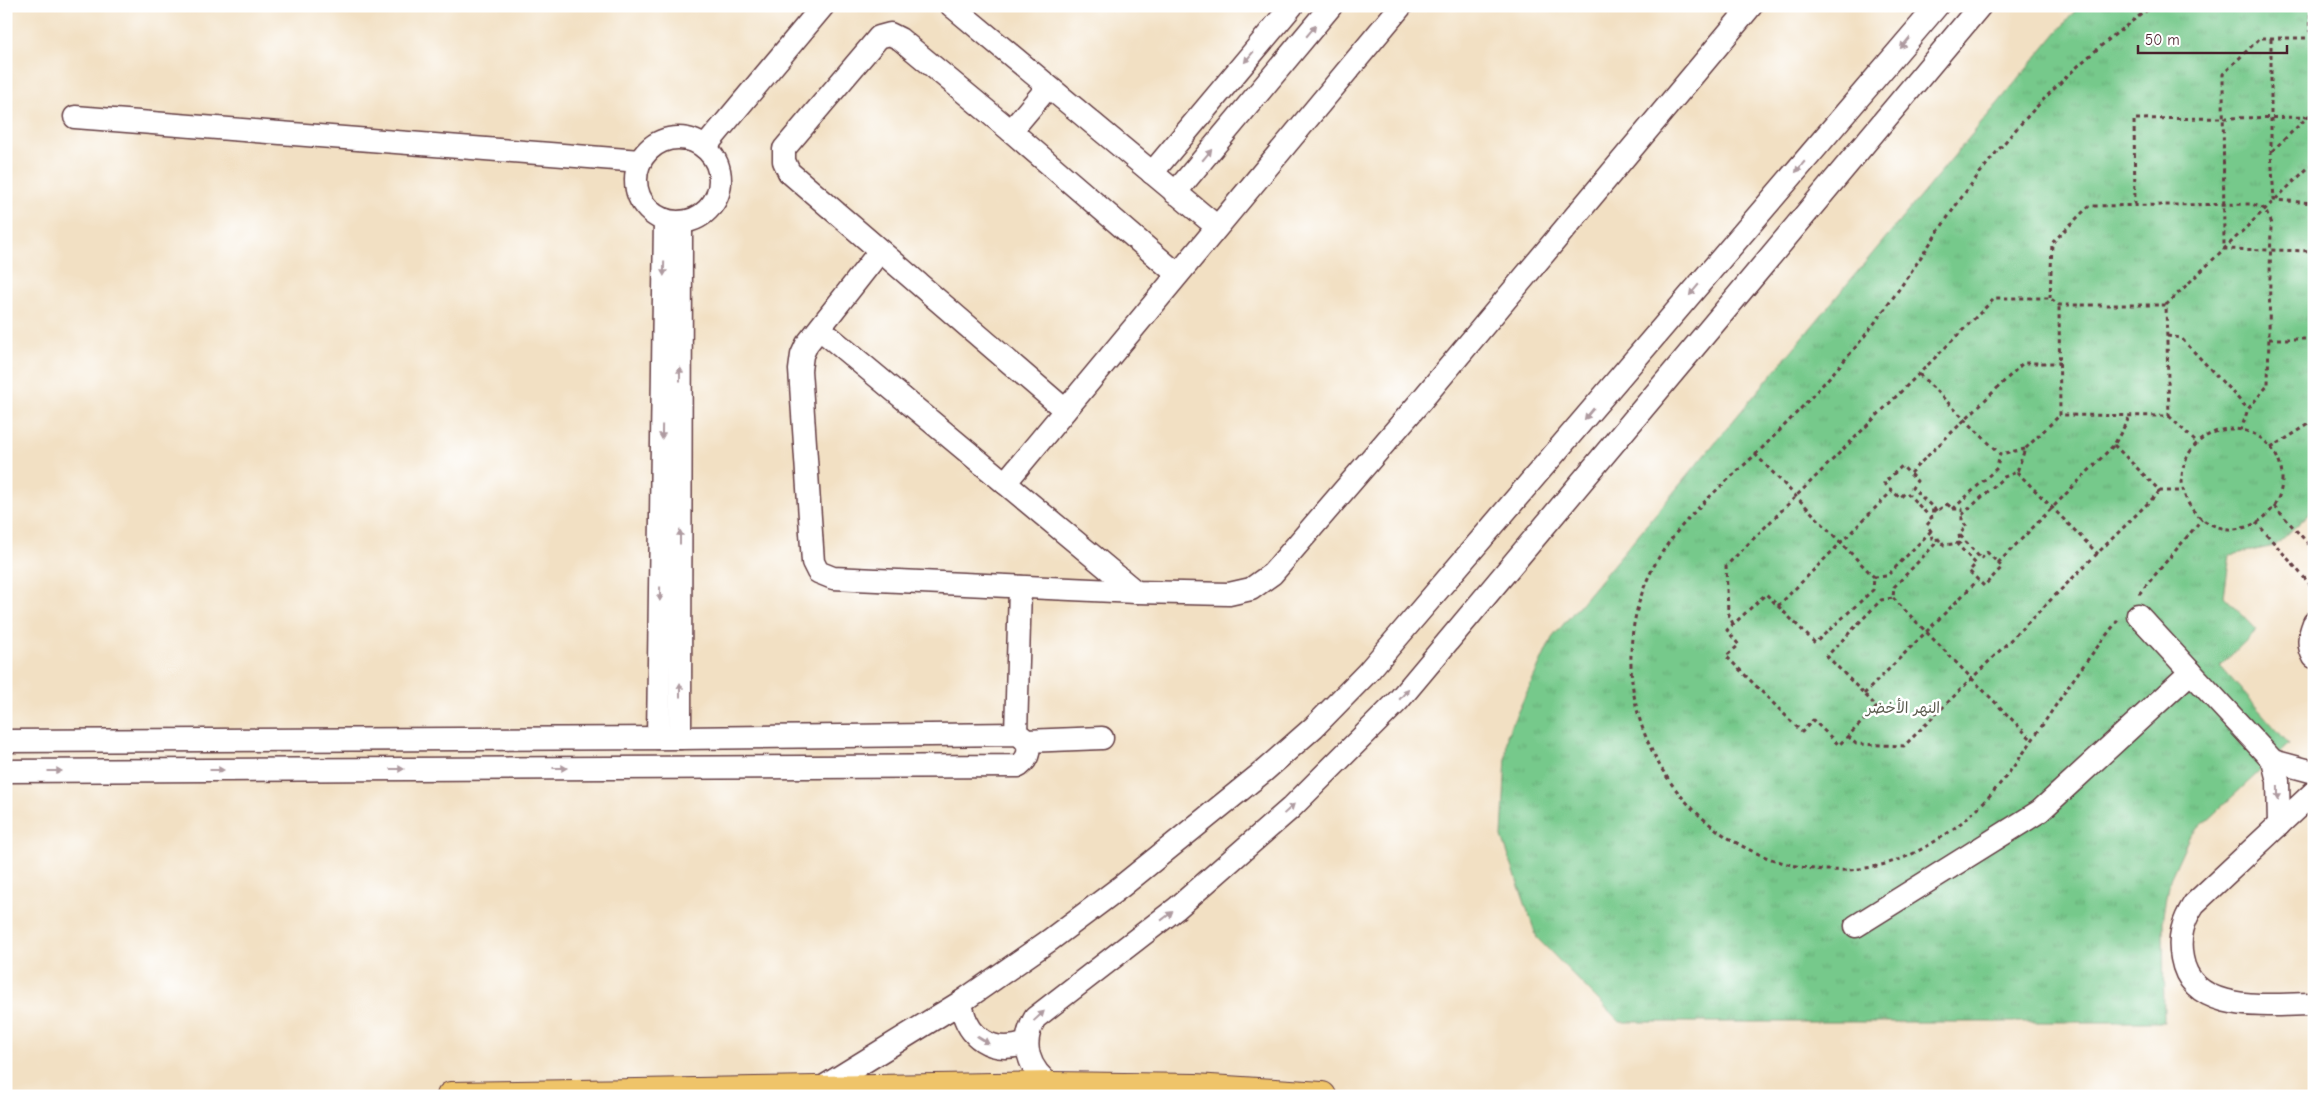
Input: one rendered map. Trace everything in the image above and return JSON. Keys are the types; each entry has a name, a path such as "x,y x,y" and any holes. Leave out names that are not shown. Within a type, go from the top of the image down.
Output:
{"main road":[{"path":"451,1096 1052,1086 1195,1088 1322,1096"}],"street":[{"path":"705,148 823,6"},
{"path":"952,6 1216,226"},
{"path":"1152,173 1292,6"},
{"path":"1176,193 1332,6"},
{"path":"1005,482 1400,6"},
{"path":"880,251 807,344 802,355 800,370 813,562 818,572 833,578 1136,592 1229,594 1252,589 1272,574 1420,402 1751,6"},
{"path":"820,1089 961,1002 1050,940 1193,829 1314,727 1367,674 1937,6"},
{"path":"1052,1086 1041,1078 1033,1068 1028,1056 1026,1043 1028,1030 1035,1018 1177,908 1291,808 1398,701 1980,6"},
{"path":"1065,410 789,172 784,149 879,37 890,34 900,39 1011,131 1176,274"},
{"path":"1011,131 1048,87"},
{"path":"75,117 640,160"},
{"path":"670,139 688,139 705,148 717,163 720,183 714,202 700,216 673,222 649,211 638,196 636,178 640,160 653,146 670,139"},
{"path":"669,738 673,222"},
{"path":"820,329 1136,592"},
{"path":"6,771 1019,766 1029,755 1021,738 1020,587"},
{"path":"2132,609 2273,761 2278,780 2279,825"},
{"path":"2314,623 2309,636 2309,648 2314,657"},
{"path":"1856,926 2040,811 2191,672"},
{"path":"6,741 1102,738"},
{"path":"359,739 359,770"},
{"path":"2273,761 2314,772"},
{"path":"2314,792 2194,904 2186,917 2181,932 2180,947 2182,962 2189,976 2199,988 2212,997 2227,1002 2314,1004"},
{"path":"961,1002 967,1024 982,1040 1004,1048 1026,1043"}],"path":[{"path":"2153,6 2104,43 2067,76 2012,134 1961,200 1912,273 1855,347 1797,412 1679,527 1655,563 1637,609 1631,659 1632,684 1638,716 1655,760 1683,800 1701,818 1720,833 1764,856 1784,864 1820,870 1869,868 1909,856 1959,825 1998,788 2078,672 2132,609 2202,519"},
{"path":"2224,249 2223,74 2260,38 2313,38 2310,6"},
{"path":"2271,38 2271,152 2274,200"},
{"path":"2271,152 2314,111"},
{"path":"2135,205 2134,119 2314,117"},
{"path":"1733,624 1728,612 1726,566 1995,298 2050,298 2059,305 2166,305 2314,162"},
{"path":"2274,200 2314,203"},
{"path":"2050,298 2052,243 2089,206 2252,204 2265,209 2271,224 2268,385 2248,409 2241,430"},
{"path":"2224,249 2314,251"},
{"path":"2018,472 2025,450 2060,415 2059,305"},
{"path":"2166,305 2169,416"},
{"path":"2167,336 2181,338 2248,409"},
{"path":"2269,339 2314,338"},
{"path":"1910,474 2023,363 2060,363"},
{"path":"1919,374 2000,454"},
{"path":"2060,415 2169,416 2197,443"},
{"path":"1998,563 2114,445 2130,416"},
{"path":"2271,448 2314,421"},
{"path":"2241,430 2262,439 2271,448 2281,470 2280,489 2274,506 2256,522 2234,529 2212,525 2194,512 2183,491 2182,470 2197,443 2218,431 2241,430"},
{"path":"2114,445 2160,492"},
{"path":"2000,454 2025,450"},
{"path":"1755,454 1874,578 1873,590 1815,643 1766,594 1727,630 1739,645 1726,656 1802,732 1814,720 1839,745 1877,707 1827,656 1881,600 1892,598"},
{"path":"1952,509 1997,468 2000,454"},
{"path":"1932,519 1906,492 1900,498 1884,483 1902,466 1917,481 1912,488 1937,511"},
{"path":"2018,472 2098,554"},
{"path":"1962,515 2004,477 2018,472"},
{"path":"1778,606 1892,491"},
{"path":"1848,736 1856,744 1904,746 2160,492 2183,491"},
{"path":"1946,504 1952,509 1962,509 1962,521 1967,527 1960,534 1960,543 1944,545 1940,540 1932,540 1931,531 1927,525 1932,519 1931,511 1937,511 1946,504"},
{"path":"2274,506 2314,550"},
{"path":"2256,522 2314,589"},
{"path":"1874,578 1887,576 1931,531"},
{"path":"1956,543 1976,564 1969,571 1984,586 2002,567 1987,552 1980,559 1960,534"},
{"path":"1892,598 1894,587 1940,540"},
{"path":"1864,694 1978,580"},
{"path":"1892,598 2032,740"}],"green space":[{"name":"النهر الأخضر","path":"2079,6 2314,6 2314,502 2311,512 2275,546 2230,555 2224,596 2257,630 2220,666 2289,744 2189,837 2170,879 2163,921 2164,1022 1620,1022 1537,938 1502,837 1507,735 1552,638"}]}
